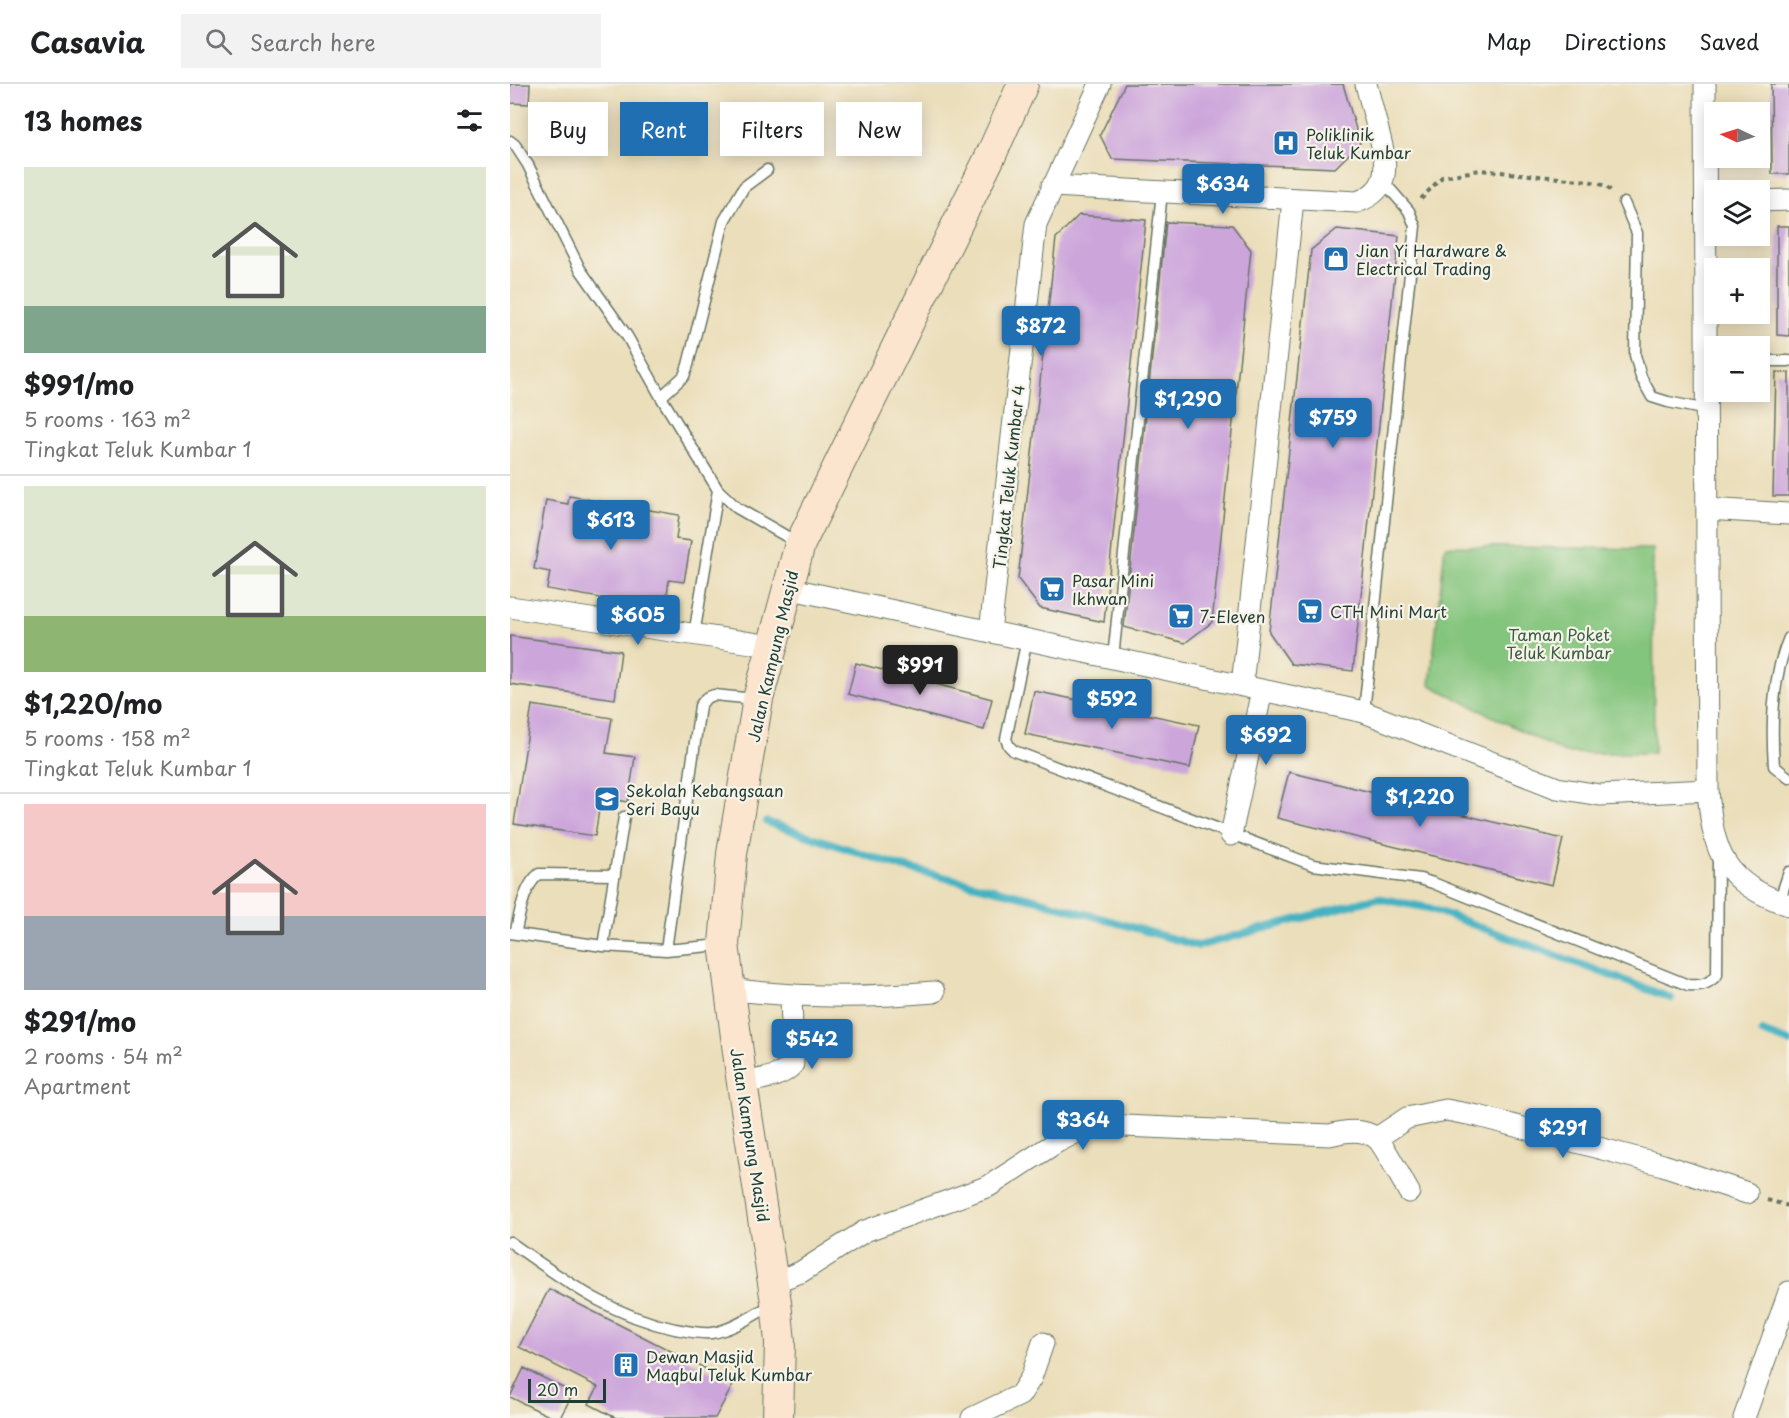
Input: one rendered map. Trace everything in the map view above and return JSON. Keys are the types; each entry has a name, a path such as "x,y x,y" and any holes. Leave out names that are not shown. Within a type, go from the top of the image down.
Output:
{"street":[{"name":"Jalan Kampung Masjid","path":"778,1418 780,1342 775,1292 742,1083 724,944 732,854 758,699 800,544 986,166 1023,84"},
{"name":"Tingkat Teluk Kumbar 4","path":"990,632 1036,224 1100,84"},
{"path":"1052,186 1357,202 1367,198 1380,185 1386,167 1366,84"},
{"path":"1705,84 1709,180"},
{"path":"1232,835 1252,688 1293,200"},
{"path":"1770,201 1789,201"},
{"path":"1710,246 1710,336"},
{"path":"1707,402 1708,790 1711,823 1718,851 1733,874 1753,889 1784,903"},
{"path":"1707,509 1789,514"},
{"path":"787,588 1364,712 1557,788 1600,795 1708,790"},
{"path":"510,607 772,646"},
{"path":"729,989 790,995 888,996 934,992"},
{"path":"742,1083 781,1074 794,1064 790,995"},
{"path":"1377,1138 1407,1118 1446,1110 1478,1116 1663,1166 1747,1193"},
{"path":"775,1292 801,1272 865,1231 990,1186 1058,1142 1081,1130 1101,1125 1330,1135 1346,1131 1361,1132 1377,1138 1409,1192"},
{"path":"1744,1418 1789,1292"},
{"path":"972,1418 1020,1395 1031,1378 1043,1343"}],"lane":[{"path":"510,141 528,165 580,269 627,336 718,490 738,508 800,544"},
{"path":"661,397 684,376 688,365 724,221 744,187 767,170"},
{"path":"1364,712 1415,226 1409,211 1380,185"},
{"path":"1113,658 1162,192"},
{"path":"1624,203 1637,233 1635,355 1641,377 1652,396 1668,402 1707,410"},
{"path":"1770,361 1789,361"},
{"path":"694,635 718,490"},
{"path":"1789,638 1779,674 1772,714 1774,766 1789,778"},
{"path":"1027,639 1006,739 1014,751 1312,865 1420,879 1433,883 1688,985 1709,984 1717,975 1718,851"},
{"path":"666,950 700,706 706,698 714,695 758,699"},
{"path":"603,946 624,817"},
{"path":"1784,903 1789,872"},
{"path":"615,875 540,874 532,880 512,934 603,946 666,950 724,944"},
{"path":"510,1242 582,1293 628,1315 663,1326 711,1333 726,1329 775,1292"}],"path":[{"path":"1409,211 1442,177 1480,170 1589,181 1606,186 1624,203"}],"green space":[{"name":"Taman Poket Teluk Kumbar","path":"1445,546 1653,549 1654,753 1565,753 1430,685"}],"building":[{"path":"510,84 530,84 528,104 510,103"},
{"path":"1125,84 1343,84 1360,143 1335,168 1112,159 1100,135"},
{"path":"1771,84 1789,84 1789,174 1772,174"},
{"path":"1079,215 1146,220 1104,622 1040,608 1018,579 1056,238"},
{"path":"1166,222 1232,225 1251,250 1212,622 1185,643 1124,627"},
{"path":"1777,226 1789,226 1789,336 1777,335"},
{"path":"1337,229 1399,236 1353,671 1291,664 1269,632 1311,250"},
{"path":"1776,372 1789,373 1789,496 1773,496"},
{"path":"569,496 679,515 676,539 691,541 684,582 669,580 665,609 547,589 550,572 534,569 546,500 568,504"},
{"path":"510,636 621,651 615,699 510,684"},
{"path":"856,663 992,699 984,730 848,694"},
{"path":"1034,691 1199,725 1190,768 1025,734"},
{"path":"532,705 612,718 606,753 635,757 628,802 601,797 595,836 514,824"},
{"path":"1289,772 1563,839 1552,885 1277,818"},
{"name":"Dewan Masjid Maqbul Teluk Kumbar","path":"549,1289 734,1383 715,1418 616,1418 589,1404 598,1387 519,1347"},
{"path":"524,1368 573,1393 560,1418 553,1418 510,1397"}],"waterway":[{"path":"767,822 902,867 1034,899 1198,946 1377,898 1429,908 1671,998"},
{"path":"1762,1032 1789,1042"}],"place":[{"name":"Poliklinik Teluk Kumbar","path":"1286,143"},
{"name":"Jian Yi Hardware & Electrical Trading","path":"1336,259"},
{"name":"Pasar Mini Ikhwan","path":"1052,589"},
{"name":"CTH Mini Mart","path":"1310,611"},
{"name":"7-Eleven","path":"1181,616"},
{"name":"Sekolah Kebangsaan Seri Bayu","path":"607,799"},
{"name":"Dewan Masjid Maqbul Teluk Kumbar","path":"626,1365"}]}
